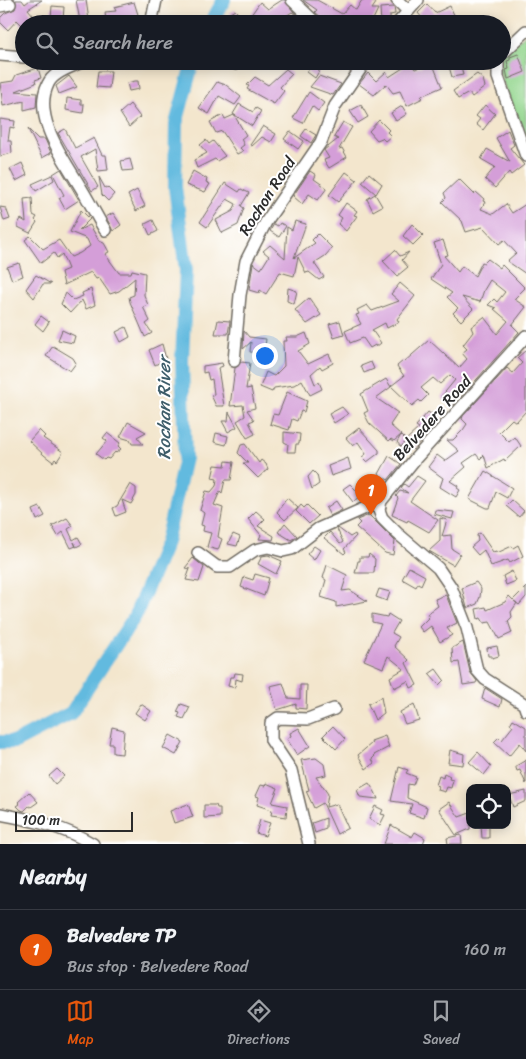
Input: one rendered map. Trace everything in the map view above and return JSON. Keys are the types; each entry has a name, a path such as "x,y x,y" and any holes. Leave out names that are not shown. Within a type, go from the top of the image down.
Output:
{"street":[{"path":"153,15 156,0"},
{"path":"292,0 308,15"},
{"path":"397,0 408,11"},
{"path":"405,15 418,0"},
{"path":"511,45 526,31"},
{"path":"0,56 15,57"},
{"path":"65,70 48,82 44,94 47,121 54,145 105,230"},
{"name":"Rochon Road","path":"234,361 240,296 246,261 266,222 321,142 335,106 357,70"},
{"path":"498,70 498,77 526,156"},
{"name":"Belvedere Road","path":"381,501 526,336"},
{"path":"198,553 217,567 230,567 240,558 261,548 268,547 282,551 292,550 318,529 381,501"},
{"path":"381,501 379,510 382,518 438,568 451,587 467,628 476,670 485,679 524,704 526,710"},
{"path":"309,844 291,770 271,740 271,723 278,718 308,719 334,709"},
{"path":"0,814 45,823 76,834 93,844"}],"green space":[{"path":"526,34 526,149 499,71 511,70 511,47"}],"building":[{"path":"16,0 22,0 25,4 30,0 42,0 28,9 33,15 15,15 15,22 8,30 0,22 0,18 5,13 15,9"},
{"path":"76,0 86,0 88,15 79,15"},
{"path":"285,0 296,15 292,12 288,15 251,15 260,2 268,9"},
{"path":"303,0 317,0 342,14 350,5 356,10 362,0 372,0 376,3 372,9 378,9 375,15 318,15 315,12 317,10"},
{"path":"134,2 138,15 105,15 105,12 116,11 114,7"},
{"path":"427,4 435,13 450,6 454,15 420,15 418,13"},
{"path":"52,6 64,7 63,15 51,15"},
{"path":"394,7 395,14 380,15 380,8"},
{"path":"235,10 240,15 232,15 230,13"},
{"path":"518,54 525,72 508,79 506,70 511,70 511,57"},
{"path":"39,70 41,78 35,80 36,83 16,91 37,93 36,107 24,110 24,101 3,106 0,83 13,81 16,75"},
{"path":"285,70 292,74 280,87 284,91 274,104 247,89 249,86 247,85 255,77 268,85"},
{"path":"308,70 320,70 315,78 307,72"},
{"path":"400,70 435,70 442,87 421,96 423,98 407,106 400,91 393,93 386,84 374,95 359,84 368,73 376,81 386,72 389,77"},
{"path":"450,70 462,70 463,75 452,77"},
{"path":"98,71 111,71 109,88 96,87"},
{"path":"477,74 483,79 485,87 472,97 469,93 458,99 453,91"},
{"path":"69,76 77,87 59,94 56,86"},
{"path":"319,76 341,84 333,95 310,87"},
{"path":"138,81 139,89 129,91 127,83"},
{"path":"217,82 226,85 241,97 235,105 219,96 209,114 199,108"},
{"path":"309,92 324,103 318,111 312,106 303,123 293,118"},
{"path":"67,98 81,100 81,104 84,104 83,113 66,110"},
{"path":"130,104 140,117 129,127 120,113"},
{"path":"239,104 253,112 256,108 261,111 252,126 233,114"},
{"path":"361,105 368,117 358,123 350,111"},
{"path":"485,105 495,114 483,130 476,124 480,119 476,116"},
{"path":"402,106 407,114 396,121 391,113"},
{"path":"223,115 225,119 234,115 246,135 241,139 244,145 240,148 243,151 237,154 222,131 216,133 210,122"},
{"path":"0,119 15,121 14,128 10,127 8,141 11,141 12,153 0,156"},
{"path":"379,120 389,130 387,132 391,136 385,141 382,138 377,140 369,131"},
{"path":"343,122 352,127 339,149 342,148 347,157 329,168 324,160 329,158 324,150 338,139 334,137"},
{"path":"263,126 276,134 271,142 262,137 252,146 250,145"},
{"path":"28,129 38,139 45,139 51,153 42,158"},
{"path":"65,129 75,148 94,138 102,155 106,155 108,170 98,171 95,149 81,157 98,187 92,191 58,133"},
{"path":"306,129 316,135 311,143 301,136"},
{"path":"508,130 514,145 510,148 524,165 511,175 509,172 495,188 485,179 495,167 481,159 487,149 510,162 496,138"},
{"path":"290,131 304,141 298,149 284,139"},
{"path":"206,140 209,144 213,141 225,156 197,168 194,160 207,153 200,145"},
{"path":"130,159 133,170 123,171 121,161"},
{"path":"22,163 27,175 16,181 10,169"},
{"path":"61,169 79,200 65,209 59,198 64,195 53,174"},
{"path":"193,171 207,179 206,182 210,184 205,192 186,185"},
{"path":"310,171 316,175 314,179 327,188 318,200 309,194 302,204 293,196"},
{"path":"346,172 357,180 338,202 329,195"},
{"path":"369,173 382,184 376,194 362,182"},
{"path":"52,175 54,180 36,191 32,184"},
{"path":"99,177 105,188 107,187 114,194 108,201 102,195"},
{"path":"459,179 474,194 476,192 484,199 483,201 485,202 481,209 493,214 506,204 512,213 526,204 526,274 507,261 516,253 504,240 499,244 483,227 466,232 462,221 442,202 446,198 444,193"},
{"path":"225,183 239,192 241,189 249,193 241,206 244,208 238,225 222,233 216,220 233,211 236,204 227,199 207,227 200,222"},
{"path":"137,190 145,206 136,211 128,195"},
{"path":"375,194 382,206 373,211 367,199"},
{"path":"32,198 33,215 37,217 35,220 37,222 30,233 18,227 18,224 21,219 26,222 24,199"},
{"path":"346,203 357,211 354,215 357,216 346,231 338,224 342,218 338,215"},
{"path":"0,207 6,208 10,219 4,221"},
{"path":"81,210 90,219 79,230 90,225 99,241 104,243 109,252 105,254 119,273 131,273 132,270 145,273 144,295 148,305 143,307 150,321 146,324 152,333 145,337 129,297 134,295 135,278 119,291 110,294 99,278 96,279 91,272 64,285 61,272 68,269 62,254 57,258 54,253 41,263 25,240 30,236 43,249 59,240 71,257 80,253 90,246 87,239 70,232"},
{"path":"113,213 121,225 113,231 106,217"},
{"path":"253,215 259,219 250,236 243,232"},
{"path":"153,220 158,231 150,235 145,224"},
{"path":"295,221 306,224 294,258 315,243 312,240 318,234 332,248 325,256 314,263 324,277 319,280 309,272 306,273 298,257 294,276 280,272 266,294 260,290 259,293 249,290 253,263 261,269 269,256 263,251 270,245 285,258 287,227 292,230"},
{"path":"280,223 286,226 279,237 270,231 274,224 278,226"},
{"path":"412,224 423,235 413,245 403,236"},
{"path":"443,240 448,255 444,256 458,272 462,266 475,276 482,262 484,263 488,259 500,268 502,265 525,288 514,299 526,307 512,325 519,332 452,407 441,397 455,380 450,375 440,384 433,378 421,388 428,395 421,402 419,400 412,406 391,386 404,376 397,366 429,340 459,368 467,359 462,353 467,349 463,345 473,332 471,327 484,317 497,334 508,321 494,309 496,308 488,305 494,299 497,302 505,292 490,280 480,302 462,297 473,309 461,321 453,313 458,308 447,297 452,293 431,279 441,264 434,243"},
{"path":"395,250 400,256 409,252 402,260 408,267 397,276 383,261"},
{"path":"19,263 23,276 12,280 7,267"},
{"path":"36,275 51,284 43,284 34,298 26,289"},
{"path":"400,283 415,296 397,319 399,322 387,328 385,323 372,330 381,343 376,347 375,345 370,348 363,338 350,343 345,331 361,324 356,315 359,314 357,310 367,305 372,311 399,301 391,294"},
{"path":"288,288 297,291 294,304 287,301"},
{"path":"91,289 95,305 86,309 82,300 70,313 61,304 66,293 73,300 83,296 82,293"},
{"path":"309,298 321,315 307,324 295,310"},
{"path":"41,316 49,322 43,331 35,324"},
{"path":"218,320 230,321 228,334 215,334"},
{"path":"340,321 344,335 334,338 329,324"},
{"path":"126,327 130,337 121,342 116,332"},
{"path":"62,330 75,336 73,343 58,340"},
{"path":"244,331 249,337 266,339 264,353 250,352 251,342 243,349"},
{"path":"306,333 310,344 298,351 308,364 329,354 333,363 322,369 320,366 311,374 315,384 319,382 322,389 310,395 302,380 294,385 274,388 272,392 260,387 266,372 274,376 284,366 283,341 287,341 286,337 297,337"},
{"path":"162,344 166,359 155,365 149,350"},
{"path":"53,346 73,358 76,363 70,371 46,356"},
{"path":"526,350 526,411 516,422 512,419 499,432 509,442 515,437 521,446 505,461 504,459 488,468 484,455 480,459 476,454 463,463 466,467 450,481 458,486 457,488 460,490 456,497 440,487 443,478 428,467 437,455 445,461 459,451 447,440 453,440 463,430 467,424 462,419 463,416 507,368 513,373 522,363 517,358"},
{"path":"241,362 250,363 246,389 251,388 255,408 247,410 254,420 249,422 255,434 247,438 237,421 245,416 243,405 230,406 235,368"},
{"path":"371,362 374,369 364,373 361,366"},
{"path":"222,363 223,366 218,368 224,406 216,406 211,395 214,394 212,379 209,380 207,372 203,373 203,366"},
{"path":"386,379 391,387 376,398 398,413 390,425 401,435 394,441 391,439 389,441 369,423 364,413 368,411 361,394"},
{"path":"287,392 307,401 304,412 301,411 297,421 292,419 289,430 270,424 273,414 278,415"},
{"path":"342,407 348,414 334,423 329,414"},
{"path":"229,412 237,427 228,432 222,421 228,421"},
{"path":"428,412 431,414 434,412 441,419 434,427 432,425 413,450 405,442 401,447 397,442 401,435 406,440 419,428 416,426"},
{"path":"128,422 146,432 137,437 143,444 132,444 130,440 120,437"},
{"path":"359,428 379,450 379,453 367,462 362,457 366,454 358,442 353,446 346,438"},
{"path":"39,430 45,436 43,438 63,452 57,461 55,459 53,462 29,441"},
{"path":"284,432 300,434 299,444 296,444 295,452 287,452 288,444 284,442"},
{"path":"107,433 120,443 118,446 121,449 115,452 109,459 106,458 104,460 96,454 107,441 103,438"},
{"path":"216,433 228,436 226,445 214,442"},
{"path":"245,444 259,463 261,460 268,469 258,478 243,463 248,463 238,453 241,445"},
{"path":"389,456 401,464 388,480 379,474"},
{"path":"348,458 351,469 331,476 328,466"},
{"path":"226,461 234,462 231,480 225,480 222,493 220,491 214,505 223,508 218,537 222,539 218,550 207,547 211,533 203,531 204,526 201,525 204,513 200,510 206,491 211,492 216,486 217,479 212,478 215,465 225,466"},
{"path":"313,471 317,475 319,484 312,489 308,477"},
{"path":"485,471 512,488 507,498 496,492 490,508 469,499"},
{"path":"417,476 425,481 410,501 438,520 429,532 408,520 407,522 392,515 398,498 396,496 400,491 408,493 401,488 404,484 408,487"},
{"path":"372,483 383,486 376,495 367,499 364,496"},
{"path":"130,484 136,488 136,495 131,504 122,500 126,512 116,516 113,508 117,506"},
{"path":"350,484 361,495 353,502 343,489"},
{"path":"287,498 298,508 285,520 277,512"},
{"path":"512,500 524,511 519,517 506,506"},
{"path":"336,501 342,510 330,516 326,508"},
{"path":"301,505 304,508 307,505 318,516 309,524 296,511"},
{"path":"40,507 45,516 37,520 33,510"},
{"path":"435,510 454,512 452,519 434,514"},
{"path":"256,511 265,519 258,526 274,536 273,540 259,539 261,535 248,519"},
{"path":"369,515 395,541 393,555 385,553 356,527 360,523 357,520"},
{"path":"67,518 73,526 68,529 73,540 78,537 82,544 76,547 71,548 63,532 58,536 52,526"},
{"path":"440,518 447,520 442,536 451,535 452,549 460,554 453,565 429,551 440,541"},
{"path":"285,523 297,536 291,540 278,532"},
{"path":"338,528 350,537 355,534 356,536 344,549 346,552 344,554 324,538 330,532 340,544 343,542"},
{"path":"480,533 493,552 496,551 497,553 518,545 523,556 510,563 508,560 491,566 484,550 478,555 471,547 478,541 477,535"},
{"path":"233,534 240,537 237,546 228,544"},
{"path":"314,546 320,550 314,560 307,554"},
{"path":"369,554 375,559 374,573 355,573 360,557 368,557"},
{"path":"268,555 282,561 276,574 258,564 262,556"},
{"path":"193,558 204,567 199,582 186,580 190,569 185,568"},
{"path":"327,565 347,575 342,591 350,590 367,601 336,607 336,602 321,597 326,580 323,578"},
{"path":"409,567 425,576 421,585 418,583 416,587 402,579"},
{"path":"512,571 516,581 506,585 503,576"},
{"path":"255,574 269,578 264,596 241,587 244,577 253,580"},
{"path":"476,582 481,589 480,597 477,604 467,608 462,588"},
{"path":"526,587 526,597 519,605 517,603 511,612 512,617 508,621 512,633 499,639 490,622 484,623 481,618 478,619 476,609 486,607 487,610 505,602 509,596 513,600"},
{"path":"379,589 390,592 387,601 376,597"},
{"path":"446,595 457,623 447,628 452,635 440,642 431,626 423,632 419,627 429,617 427,614 438,606 435,599"},
{"path":"372,614 387,617 388,614 399,621 392,633 399,637 394,646 409,660 406,663 417,685 411,688 408,681 394,688 390,677 404,669 388,656 383,668 364,660 381,624 372,622"},
{"path":"463,642 470,672 477,681 476,683 463,685 459,662 453,663 452,648"},
{"path":"497,646 499,656 492,658 492,656 488,656 487,648"},
{"path":"436,669 444,680 439,685 429,674"},
{"path":"235,673 243,674 242,681 236,679 235,688 228,686 230,677 234,677"},
{"path":"283,683 288,698 300,699 300,685 307,685 306,709 296,708 296,704 277,710 270,686"},
{"path":"485,688 502,699 500,707 482,699"},
{"path":"381,697 384,713 375,720 368,704"},
{"path":"141,704 151,711 145,720 135,713"},
{"path":"181,704 190,707 184,719 178,717 180,713 177,712"},
{"path":"414,704 419,720 405,724 400,712"},
{"path":"513,719 526,727 526,751 520,743 509,756 494,742 499,737 502,740 513,726 510,724"},
{"path":"333,726 345,739 336,749 323,736"},
{"path":"112,727 124,730 122,754 113,753 113,744 109,744"},
{"path":"299,728 310,746 297,755 287,739 291,736 290,733"},
{"path":"170,735 183,742 176,755 163,748"},
{"path":"385,736 389,747 374,755 372,759 374,763 366,769 358,755 372,743 371,741"},
{"path":"450,750 464,754 463,765 448,763"},
{"path":"478,752 491,766 484,775 469,762"},
{"path":"316,758 324,764 326,775 316,777 328,794 326,807 337,804 348,828 337,834 323,803 314,808 306,791 309,790 301,760"},
{"path":"526,760 526,784 520,770 517,771 516,766"},
{"path":"399,767 408,770 406,773 416,777 413,785 408,784 407,798 427,807 424,818 409,813 412,804 391,801"},
{"path":"57,769 64,776 55,784 49,776"},
{"path":"444,773 450,776 449,779 453,780 451,788 447,787 445,792 438,790 439,786 436,785 439,776 443,778"},
{"path":"266,783 278,788 272,803 287,806 286,817 271,815 272,810 257,805 259,797 256,796 261,785 265,786"},
{"path":"369,783 378,799 360,797 357,790"},
{"path":"526,791 526,801 513,807 511,795"},
{"path":"29,792 38,802 31,807 29,806 24,811 21,810 17,806 20,804 18,802"},
{"path":"449,802 459,817 466,814 466,829 470,829 456,835 439,809"},
{"path":"188,804 193,817 174,823 170,811"},
{"path":"204,805 216,805 217,808 220,808 220,817 204,818"},
{"path":"375,806 383,810 381,814 385,815 380,825 369,819"},
{"path":"326,818 326,829 315,833 312,823"},
{"path":"260,820 270,823 265,836 256,833"},
{"path":"391,825 412,837 415,832 425,838 423,844 384,844"},
{"path":"481,829 489,829 489,838 482,838"},
{"path":"461,835 462,844 448,844 447,838"}],"waterway":[{"name":"Rochan River","path":"215,15 224,0"},
{"name":"Rochan River","path":"0,742 15,742 71,713 135,616 166,542 185,458 182,361 186,270 175,187 176,124 191,70"}],"place":[{"name":"Belvedere TP","path":"371,515"}]}
